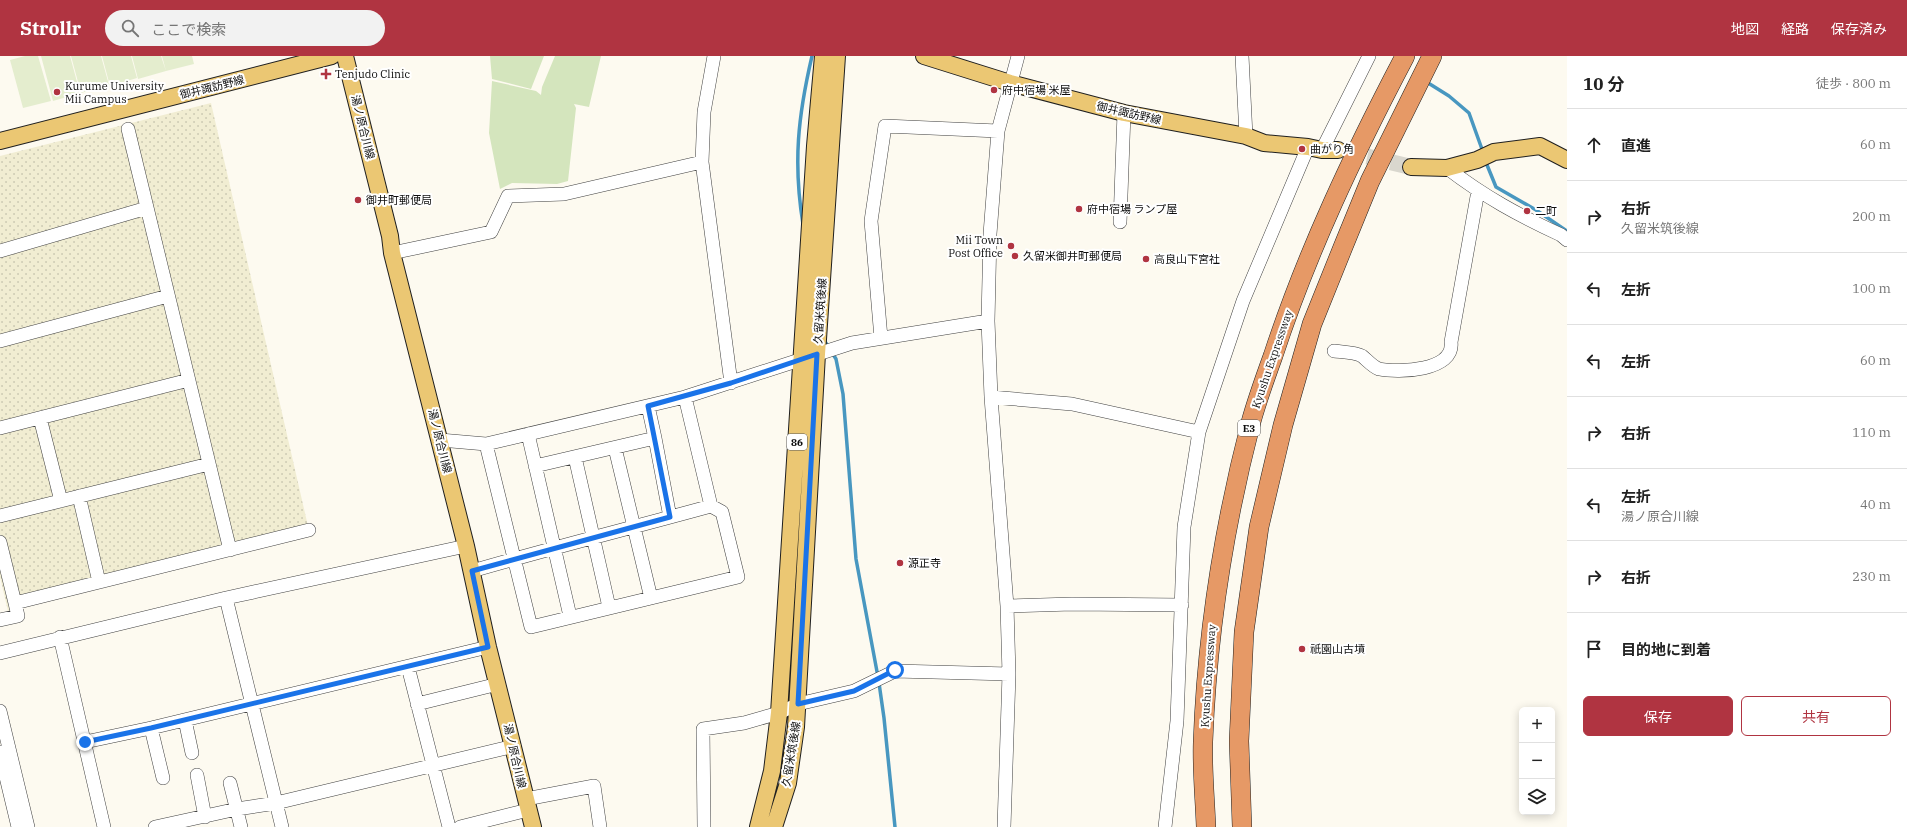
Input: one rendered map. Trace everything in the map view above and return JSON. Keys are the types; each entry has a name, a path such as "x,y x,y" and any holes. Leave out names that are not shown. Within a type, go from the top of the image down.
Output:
{"highway":[{"name":"Kyushu Expressway","path":"1206,827 1203,743 1211,630 1228,524 1251,420 1286,315 1318,237 1348,170 1405,56"},
{"path":"1242,827 1239,740 1244,632 1259,527 1283,425 1312,324 1343,247 1370,181 1432,56"}],"main road":[{"name":"御井諏訪野線","path":"0,142 332,56"},
{"name":"湯ノ原合川線","path":"345,56 388,228 392,253 466,546 488,647 514,746 533,827"},
{"name":"久留米筑後線","path":"774,827 788,783 798,704 810,356 815,146 823,56"},
{"name":"久留米筑後線","path":"758,827 772,771 779,713 837,56"},
{"name":"御井諏訪野線","path":"924,56 1010,83 1124,113 1246,136 1264,143 1323,149"},
{"path":"1411,167 1447,168 1477,160 1494,152 1540,146 1567,160"}],"street":[{"path":"714,56 704,112 702,162 731,383"},
{"path":"1004,827 1009,674 1007,606 991,396 988,321 990,234 998,131 1018,56"},
{"path":"1242,56 1246,136"},
{"path":"1165,827 1177,721 1184,527 1199,432 1243,301 1323,149 1369,56"},
{"path":"1120,222 1124,113"},
{"path":"881,338 871,221 885,126 998,131"},
{"path":"128,129 230,550"},
{"path":"392,253 491,232 508,196 564,194 702,162"},
{"path":"1447,168 1478,191 1514,214 1561,235 1567,240"},
{"path":"1334,351 1360,355 1378,368 1406,370 1440,364 1449,356 1452,350 1451,342 1478,191"},
{"path":"0,251 147,208"},
{"path":"0,341 168,296"},
{"path":"440,440 486,444 685,397 852,343 988,321"},
{"path":"0,428 189,380"},
{"path":"991,396 1072,404 1199,432"},
{"path":"685,397 711,506"},
{"path":"648,406 670,517"},
{"path":"40,418 62,501"},
{"path":"528,434 570,616"},
{"path":"535,466 655,438"},
{"path":"472,571 514,559 554,548 593,538 634,526 711,506 722,512 738,577 531,626 514,559 486,444"},
{"path":"615,448 651,598"},
{"path":"575,457 609,607"},
{"path":"0,516 209,464"},
{"path":"79,496 99,582"},
{"path":"15,603 309,530"},
{"path":"0,542 18,616 0,620"},
{"path":"0,653 60,637 226,598 466,546"},
{"path":"226,598 282,827"},
{"path":"1007,606 1072,604 1182,605"},
{"path":"60,637 104,827"},
{"path":"85,742 185,720 488,647"},
{"path":"408,667 432,766 449,827"},
{"path":"704,827 703,729 744,723 779,713 798,704 854,691 895,670 1009,674"},
{"path":"417,704 498,684"},
{"path":"0,711 28,827"},
{"path":"185,720 192,753"},
{"path":"151,728 163,778"},
{"path":"156,827 237,810 276,804 514,746"},
{"path":"0,752 18,827"},
{"path":"197,775 206,817"},
{"path":"230,783 241,827"},
{"path":"460,827 527,805 594,786 600,827"}],"shaded area":[{"path":"211,103 310,535 8,611 0,577 0,156"}],"green space":[{"path":"25,56 38,56 51,101 23,108 10,60"},
{"path":"41,56 70,56 80,93 53,101"},
{"path":"71,56 101,56 109,85 81,93"},
{"path":"102,56 131,56 137,78 110,86"},
{"path":"132,56 161,56 166,71 138,79"},
{"path":"162,56 192,56 194,64 166,71"},
{"path":"490,56 544,56 531,89 492,79"},
{"path":"555,56 601,56 589,107 574,104 576,108 568,181 557,184 512,183 500,189 489,133 492,81 536,91 541,95 542,87"}],"waterway":[{"path":"803,224 798,180 798,140 803,99 812,56"},
{"path":"1425,81 1449,96 1469,113 1483,152"},
{"path":"1485,160 1496,187 1536,210 1567,231"},
{"path":"824,340 836,359 843,394 856,559 878,677"},
{"path":"879,683 895,827"}],"tunnel":[{"path":"1344,151 1411,167"}],"place":[{"name":"Tenjudo Clinic","path":"326,74"},
{"name":"府中宿場 米屋","path":"994,90"},
{"name":"Kurume University Mii Campus","path":"57,92"},
{"name":"曲がり角","path":"1302,149"},
{"name":"御井町郵便局","path":"358,200"},
{"name":"府中宿場 ランプ屋","path":"1079,209"},
{"name":"二町","path":"1527,211"},
{"name":"Mii Town Post Office","path":"1011,246"},
{"name":"久留米御井町郵便局","path":"1015,256"},
{"name":"高良山下宮社","path":"1146,259"},
{"name":"源正寺","path":"900,563"},
{"name":"祇園山古墳","path":"1302,649"}],"route":[{"path":"85,742 151,728 488,647 472,571 670,517 648,406 685,397 731,383 817,354 798,704 854,691 895,670"}]}
